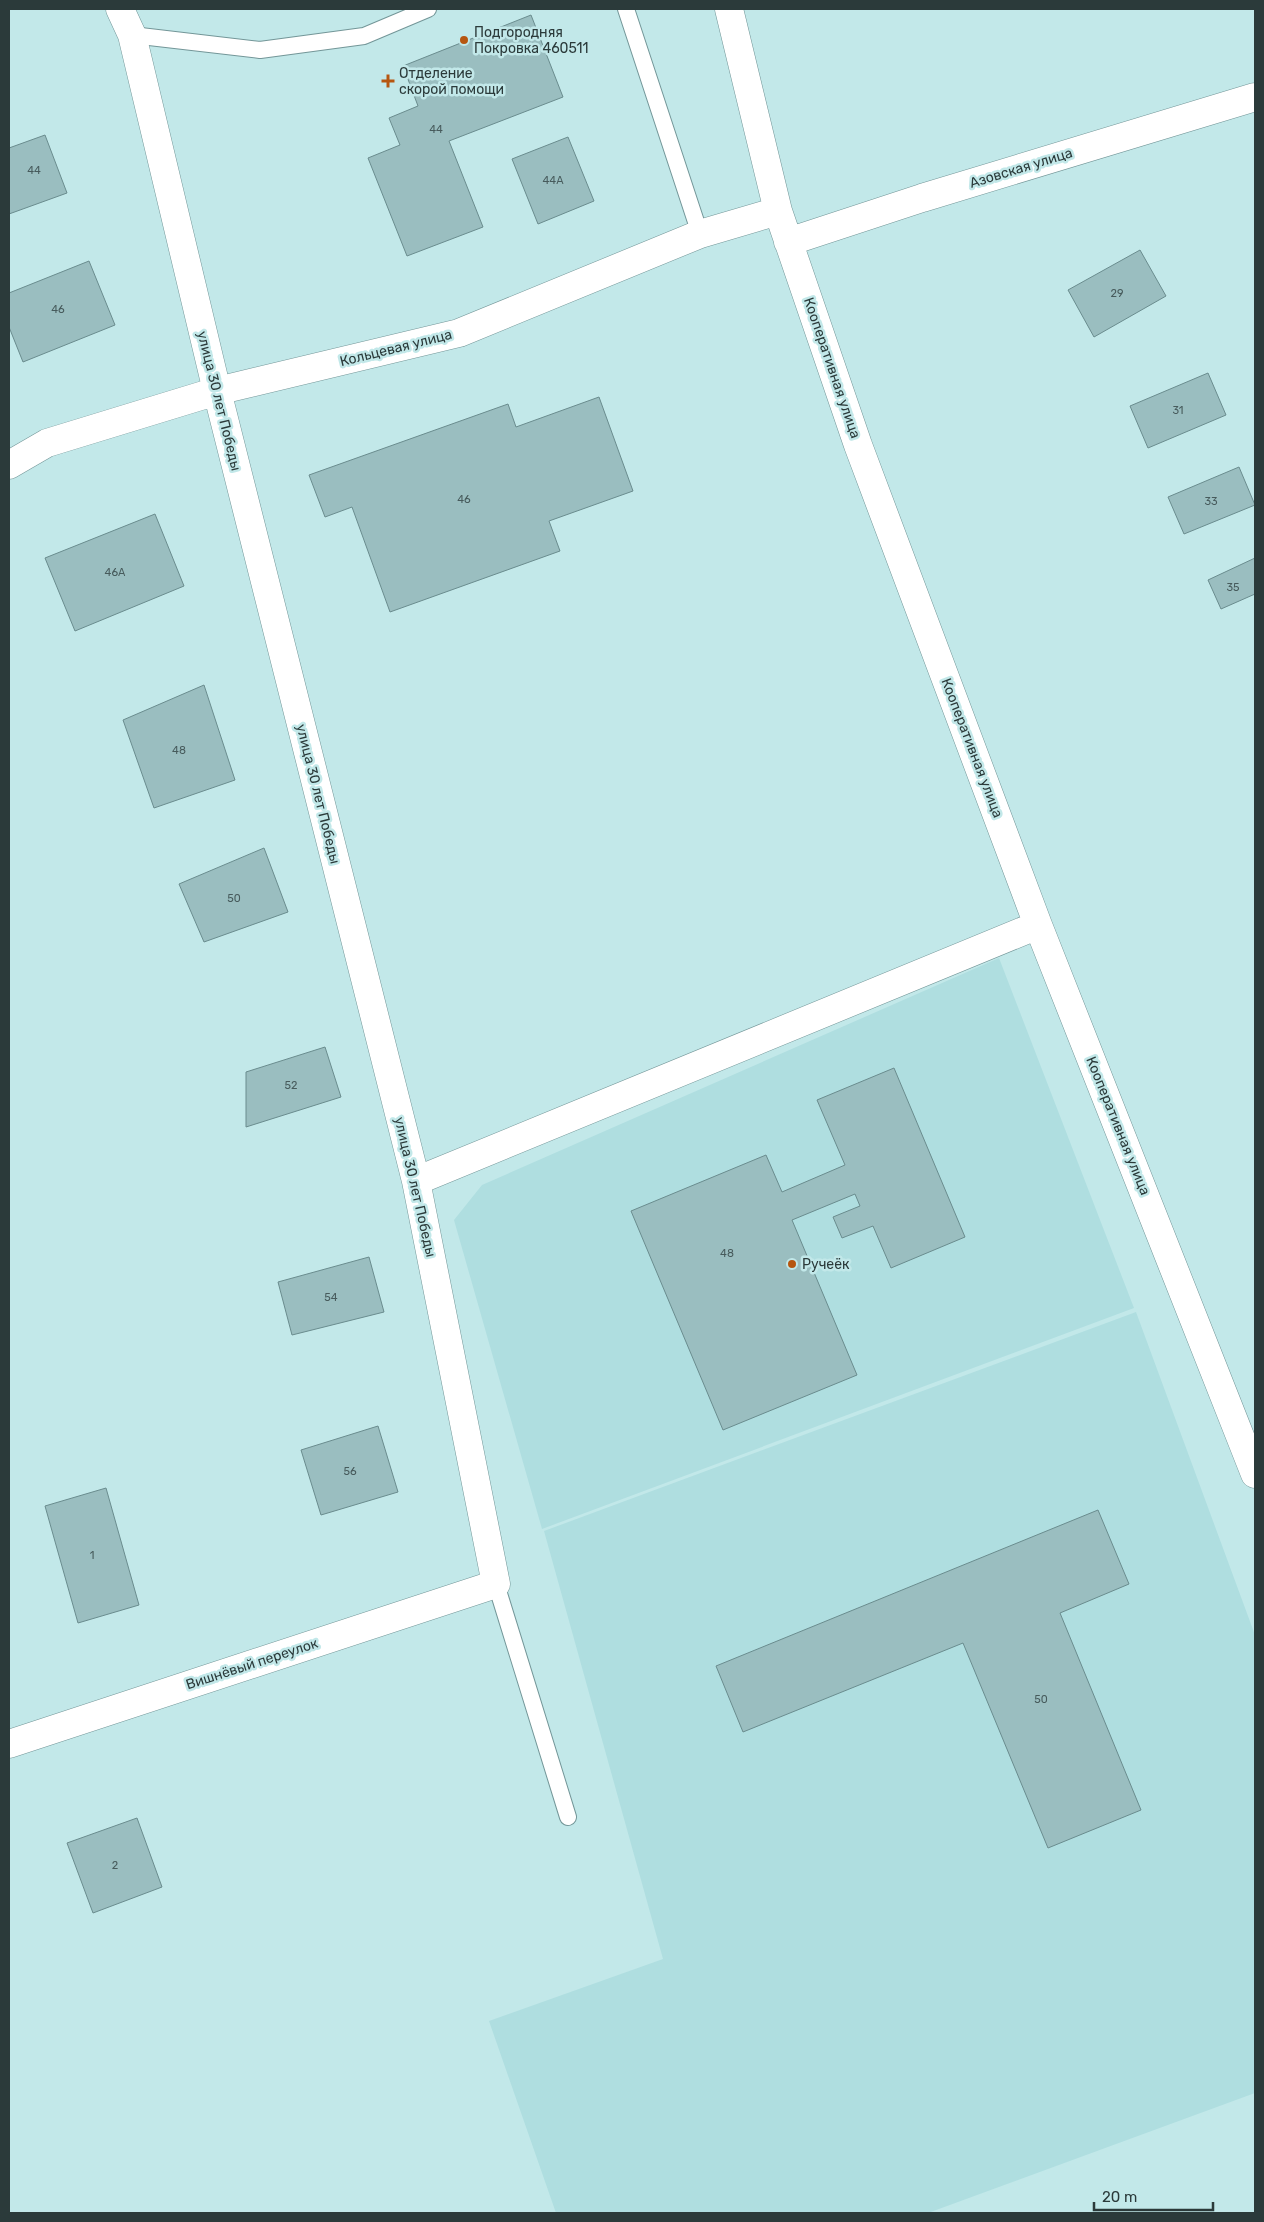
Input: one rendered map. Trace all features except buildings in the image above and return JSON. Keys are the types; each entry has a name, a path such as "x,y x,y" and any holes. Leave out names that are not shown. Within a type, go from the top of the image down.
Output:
{"street":[{"name":"улица 30 лет Победы","path":"120,9 132,35 217,391 416,1182 496,1584"},
{"name":"Кооперативная улица","path":"729,9 778,211 861,454 1038,925 1255,1474"},
{"name":"Азовская улица","path":"788,242 922,198 1255,97"},
{"name":"Кольцевая улица","path":"9,465 48,443 217,391 459,333 700,234 778,211"},
{"path":"416,1182 1038,925"},
{"name":"Вишнёвый переулок","path":"9,1744 496,1584"}],"lane":[{"path":"132,35 260,50 364,36 428,9"},
{"path":"626,9 700,234"},
{"path":"496,1584 568,1817"}],"shaded area":[{"name":"Ручеёк","path":"999,958 1134,1308 542,1529 454,1220 482,1185"},
{"path":"1136,1312 1255,1635 1255,2093 928,2213 556,2213 489,2021 663,1959 544,1531"}],"place":[{"name":"Подгородняя Покровка 460511","path":"464,40"},
{"name":"Отделение скорой помощи","path":"388,81"},
{"name":"Ручеёк","path":"792,1264"}]}
